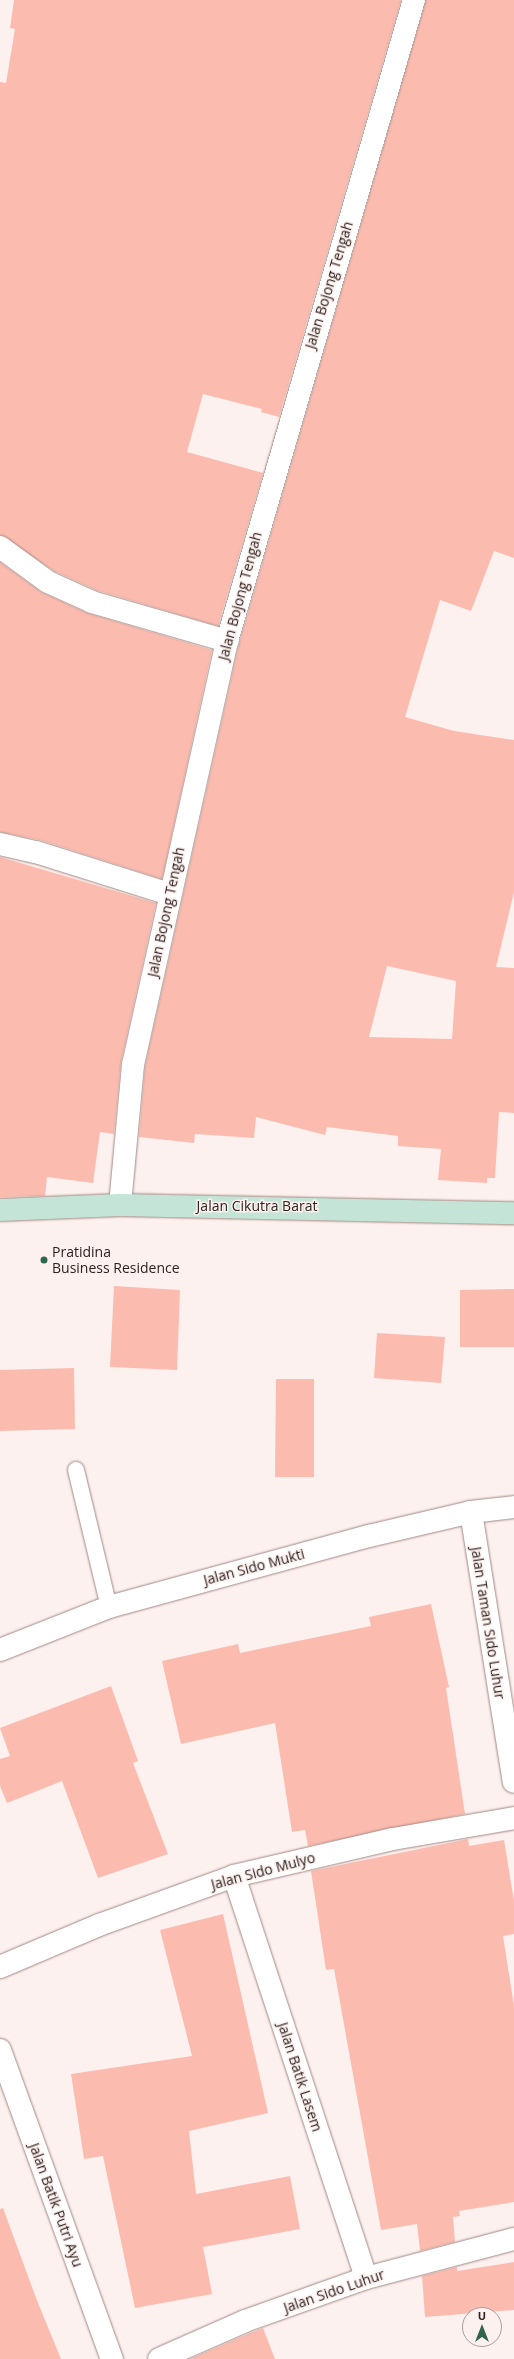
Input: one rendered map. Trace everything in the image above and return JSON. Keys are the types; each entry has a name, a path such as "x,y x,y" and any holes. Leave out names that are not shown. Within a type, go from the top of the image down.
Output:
{"main road":[{"name":"Jalan Cikutra Barat","path":"0,1210 120,1205 514,1213"}],"street":[{"name":"Jalan Bojong Tengah","path":"120,1205 133,1065 169,894 227,641 414,0"},
{"path":"0,547 48,582 92,602 227,641"},
{"path":"0,844 36,852 169,894"},
{"name":"Jalan Sido Mukti","path":"0,1650 109,1607 369,1536 471,1512 514,1507"},
{"name":"Jalan Taman Sido Luhur","path":"471,1512 514,1782"},
{"name":"Jalan Sido Mulyo","path":"0,1967 99,1925 234,1876 393,1839 514,1818"},
{"name":"Jalan Batik Lasem","path":"234,1876 366,2278"},
{"name":"Jalan Batik Putri Ayu","path":"0,2050 112,2359"},
{"name":"Jalan Sido Luhur","path":"159,2359 244,2321 366,2278 514,2239"}],"lane":[{"path":"76,1470 109,1607"}],"building":[{"path":"14,0 401,0 279,417 261,412 262,409 203,394 187,452 263,473 218,626 96,590 54,571 0,535 0,82 6,83 15,29 10,28"},
{"path":"426,0 514,0 514,558 494,551 471,611 440,600 405,717 454,731 514,740 514,892 496,967 514,968 514,1113 499,1112 495,1178 487,1178 487,1183 438,1180 441,1149 398,1146 398,1136 327,1127 325,1135 256,1117 254,1138 195,1134 194,1143 139,1137 145,1067 239,644","holes":["387,966 456,981 452,1039 369,1037"]},
{"path":"0,562 41,592 87,613 212,650 162,879 40,840 0,832"},
{"path":"0,857 156,903 121,1062 114,1134 100,1132 93,1183 47,1177 45,1196 0,1197"},
{"path":"114,1286 180,1290 177,1370 110,1367"},
{"path":"514,1289 514,1347 460,1347 460,1290"},
{"path":"377,1333 445,1337 441,1383 374,1378"},
{"path":"74,1368 75,1429 0,1431 0,1370"},
{"path":"276,1379 314,1379 314,1477 275,1477"},
{"path":"431,1604 449,1687 446,1688 465,1814 308,1846 305,1830 292,1832 275,1723 181,1744 162,1661 238,1644 240,1653 371,1626 369,1617"},
{"path":"111,1686 138,1761 133,1763 168,1854 98,1878 62,1781 7,1803 0,1786 0,1759 10,1756 0,1728"},
{"path":"468,1839 469,1846 504,1840 514,1901 514,1934 503,1936 514,2006 514,2202 459,2211 460,2216 453,2217 455,2242 420,2251 417,2224 381,2230 334,1969 326,1970 311,1871"},
{"path":"223,1914 268,2113 189,2131 196,2194 290,2176 300,2229 203,2247 212,2294 135,2308 103,2156 84,2159 71,2074 192,2056 160,1930"},
{"path":"3,2208 36,2298 61,2359 0,2359 0,2209"},
{"path":"514,2262 514,2310 502,2311 502,2307 462,2307 462,2314 425,2317 422,2276 457,2267 457,2271"},
{"path":"263,2328 275,2359 190,2359 250,2333"}],"place":[{"name":"Pratidina Business Residence","path":"44,1260"}]}
